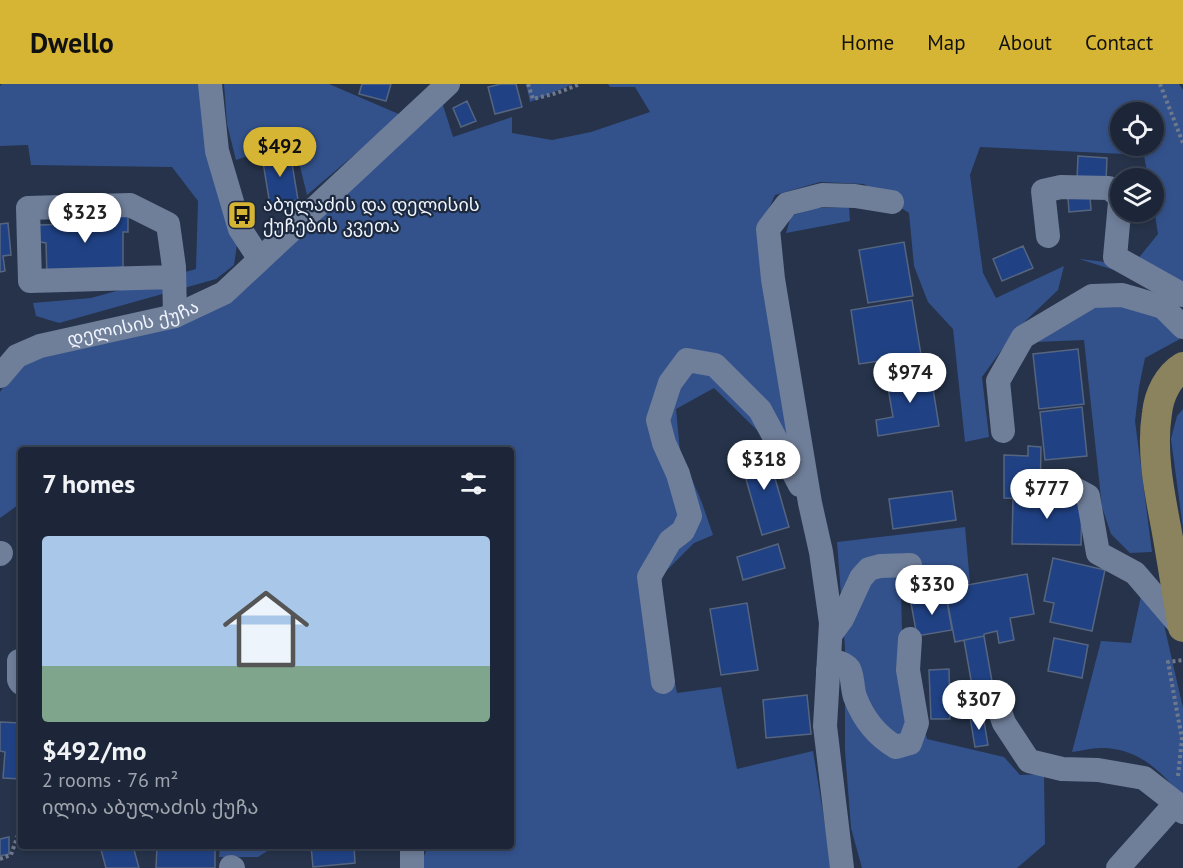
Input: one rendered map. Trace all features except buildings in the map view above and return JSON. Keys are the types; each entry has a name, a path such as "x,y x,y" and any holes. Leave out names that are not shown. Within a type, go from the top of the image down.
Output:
{"main road":[{"path":"1183,367 1174,372 1168,381 1157,411 1155,437 1159,488 1183,628"}],"street":[{"path":"210,84 217,151 240,229 260,258"},
{"name":"დელისის ქუჩა","path":"0,376 16,356 40,346 175,316 224,292 448,84"},
{"path":"1048,236 1043,191 1061,187 1110,189"},
{"path":"842,868 825,726 831,623 822,552 810,503 773,279 768,230 787,204 822,195 855,196 892,202"},
{"path":"174,277 30,281 28,208 130,205 168,224 174,277 175,316"},
{"path":"1118,222 1115,257 1183,295"},
{"path":"1003,431 998,381 1023,337 1092,296 1122,295 1163,307 1183,327"},
{"path":"663,682 649,577 670,541 683,531 690,516 678,474 664,443 658,420 670,383 687,360 715,365 760,410 810,503"},
{"path":"1064,483 1088,496 1098,553 1135,573 1183,628"},
{"path":"831,634 842,619 861,578 869,570 880,566 910,565"},
{"path":"828,671 837,662 843,663 850,670 855,696 882,739 896,747 910,743 917,723 908,670 910,639"},
{"path":"996,700 1004,723 1029,761 1062,769 1098,770 1144,778 1179,808 1118,868"},
{"path":"412,849 412,868"}],"path":[{"path":"528,84 533,99 580,84"},
{"path":"1160,84 1183,143"},
{"path":"1179,808 1182,739 1168,662 1183,660"},
{"path":"0,859 11,855 18,835"}],"shaded area":[{"path":"2,84 202,84 238,238 234,265 216,279 59,323 36,316 33,303 91,298 196,269 198,201 172,167 31,165 28,145 0,146 0,86"},
{"path":"224,84 329,84 401,115 307,195 291,130 273,147 236,160 227,124"},
{"path":"526,84 573,84 530,102"},
{"path":"608,84 1179,84 1183,90 1183,307 1160,282 1079,259 1133,265 1158,234 1156,222 1164,222 1164,168 1146,168 1144,156 1164,156 1164,102 1110,102 1110,153 980,147 970,175 983,273 996,298 1064,266 1058,290 1016,330 982,377 989,437 965,442 953,329 928,302 914,266 909,213 864,184 820,182 775,195 765,217 798,495 767,440 714,388 676,409 680,451 713,535 694,543 662,575 662,618 677,693 721,687 737,769 813,751 832,868 419,868 427,849 514,849 514,447 18,447 18,505 0,518 0,392 21,361 200,317 442,102 453,137 512,117 512,133 552,140 591,132 650,112 635,87 610,87"},
{"path":"849,207 850,221 786,233 791,216 815,208"},
{"path":"1084,300 1145,304 1180,339 1145,358 1139,387 1135,421 1152,552 1130,553 1111,534 1102,507 1084,340 1036,342"},
{"path":"1183,409 1183,528 1171,439 1177,416"},
{"path":"965,527 970,583 901,588 902,631 927,739 1004,757 1020,775 1044,774 1045,844 1017,868 862,868 851,828 845,751 845,648 837,542"},
{"path":"1142,591 1162,616 1183,708 1183,798 1158,770 1126,752 1093,748 1072,752 1101,641 1131,643"},
{"path":"220,849 269,850 258,857 219,857"}],"place":[{"name":"აბულაძის და დელისის ქუჩების კვეთა","path":"242,215"}]}
